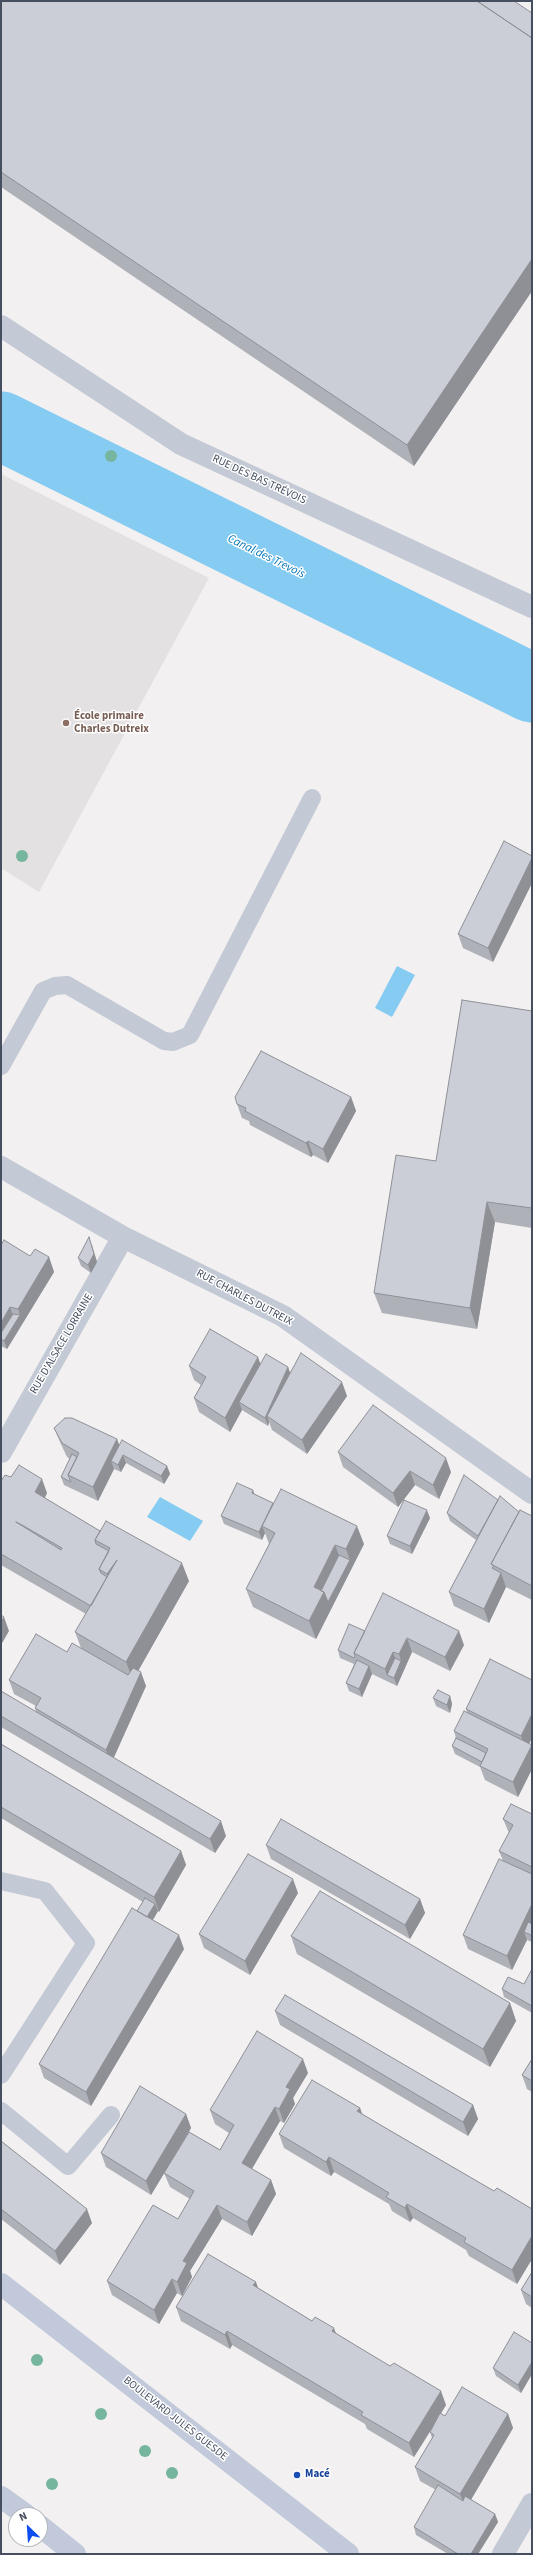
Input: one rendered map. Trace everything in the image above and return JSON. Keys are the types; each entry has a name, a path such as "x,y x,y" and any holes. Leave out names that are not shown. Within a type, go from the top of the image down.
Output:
{"street":[{"name":"RUE DES BAS TRÉVOIS","path":"1,326 181,444 532,607"},
{"name":"RUE CHARLES DUTREIX","path":"1,1167 123,1237 283,1316 532,1493"},
{"name":"RUE D'ALSACE LORRAINE","path":"1,1452 123,1237"},
{"name":"BOULEVARD JULES GUESDE","path":"1,2284 348,2554"},
{"path":"503,2554 532,2504"},
{"path":"48,2532 75,2554"}],"lane":[{"path":"1,1066 43,992 55,986 67,985 164,1041 174,1042 190,1035 312,798"},
{"path":"1,1881 45,1891 86,1943 1,2075"},
{"path":"1,2111 68,2166 111,2115"},
{"path":"48,2544 57,2554"}],"shaded area":[{"name":"École primaire Charles Dutreix","path":"1,474 209,578 39,892 1,868"}],"water":[{"path":"397,966 415,975 392,1017 375,1008"},
{"path":"160,1497 203,1521 190,1541 147,1517"}],"building":[{"path":"1,1 477,1 532,38 532,259 407,445 1,172"},
{"path":"477,1 514,1 532,13 532,38"},
{"path":"504,841 532,856 532,858 488,948 458,934"},
{"path":"462,1000 532,1011 532,1208 487,1202 470,1308 374,1293 396,1155 436,1161"},
{"path":"261,1051 351,1097 323,1149 308,1141 306,1143 245,1111 246,1108 237,1104 235,1097"},
{"path":"89,1237 94,1254 88,1265 78,1258"},
{"path":"4,1240 30,1256 35,1249 49,1257 18,1309 10,1307 1,1323 1,1245"},
{"path":"13,1314 20,1315 4,1341 1,1339 1,1333"},
{"path":"210,1329 258,1357 225,1418 194,1398 206,1377 189,1366"},
{"path":"301,1353 342,1382 302,1440 267,1416"},
{"path":"266,1354 288,1367 265,1418 239,1402"},
{"path":"373,1405 446,1458 433,1485 410,1471 393,1493 338,1452"},
{"path":"65,1418 72,1418 117,1439 93,1487 68,1475 79,1453 62,1443 54,1428"},
{"path":"122,1440 167,1466 161,1476 123,1455 118,1465 111,1461"},
{"path":"72,1454 77,1457 68,1475 71,1482 61,1477"},
{"path":"19,1465 42,1479 35,1492 100,1531 95,1540 96,1544 109,1551 99,1569 101,1573 107,1577 91,1606 1,1554 1,1481 5,1475 11,1477","holes":["16,1522 62,1548 61,1550"]},
{"path":"464,1475 498,1500 478,1536 447,1513"},
{"path":"237,1483 253,1490 252,1493 273,1503 259,1532 221,1516"},
{"path":"281,1489 357,1526 346,1549 335,1545 314,1587 324,1592 309,1621 246,1589 275,1533 262,1526"},
{"path":"500,1496 519,1512 491,1564 494,1566 492,1568 501,1573 484,1609 449,1592"},
{"path":"404,1500 427,1510 410,1546 387,1536"},
{"path":"520,1510 532,1516 532,1586 491,1564"},
{"path":"106,1521 182,1563 126,1662 75,1632 117,1560 107,1574 99,1569 110,1548 95,1540"},
{"path":"339,1555 350,1560 328,1602 324,1592 321,1591"},
{"path":"383,1593 459,1631 445,1657 407,1638 399,1654 393,1652 385,1669 354,1653"},
{"path":"1,1615 4,1617 1,1622"},
{"path":"349,1624 365,1631 354,1653 354,1658 338,1650"},
{"path":"36,1634 67,1652 72,1643 128,1675 133,1668 141,1672 106,1750 35,1708 41,1698 9,1680"},
{"path":"395,1658 401,1661 394,1678 387,1675"},
{"path":"490,1659 532,1680 532,1714 521,1736 466,1709"},
{"path":"357,1660 369,1666 359,1689 346,1683"},
{"path":"438,1690 450,1696 447,1705 433,1698"},
{"path":"1,1691 221,1821 210,1839 1,1716"},
{"path":"464,1711 532,1745 513,1782 480,1766 488,1749 454,1731"},
{"path":"456,1738 486,1753 482,1762 452,1746"},
{"path":"1,1744 181,1851 154,1897 1,1807"},
{"path":"511,1804 532,1814 532,1867 499,1851 513,1825 503,1819"},
{"path":"281,1819 420,1899 405,1925 266,1845"},
{"path":"248,1854 293,1879 245,1961 199,1934"},
{"path":"499,1859 532,1874 532,1904 507,1956 463,1935"},
{"path":"320,1891 510,2003 483,2049 291,1936"},
{"path":"145,1898 155,1904 147,1917 137,1911"},
{"path":"132,1908 179,1935 86,2092 39,2064"},
{"path":"528,1922 532,1924 531,1935 524,1932"},
{"path":"531,1971 532,2006 502,1989 508,1977 524,1984"},
{"path":"285,1995 473,2105 463,2122 275,2011"},
{"path":"257,2031 303,2059 286,2087 290,2089 279,2109 275,2107 242,2163 271,2180 247,2222 217,2205 183,2261 187,2263 177,2282 172,2279 154,2310 107,2281 153,2205 178,2219 194,2191 164,2173 189,2132 220,2150 234,2125 210,2110"},
{"path":"532,2059 532,2081 522,2075"},
{"path":"312,2080 360,2108 357,2111 389,2130 494,2191 497,2188 532,2209 532,2236 512,2270 464,2242 466,2238 407,2204 405,2208 386,2197 389,2193 329,2157 326,2162 279,2134"},
{"path":"140,2086 186,2114 146,2181 101,2153"},
{"path":"1,2141 87,2209 55,2251 1,2209"},
{"path":"208,2254 256,2282 253,2285 312,2321 315,2317 334,2328 332,2331 390,2366 394,2363 441,2391 409,2443 361,2415 363,2412 227,2331 225,2335 176,2307"},
{"path":"532,2272 532,2297 521,2290"},
{"path":"514,2332 532,2343 532,2362 518,2385 493,2368"},
{"path":"462,2387 508,2414 460,2494 415,2467 434,2435 430,2432 440,2413 445,2416"},
{"path":"438,2485 463,2501 465,2496 495,2514 471,2554 458,2554 414,2527"}],"waterway":[{"name":"Canal des Trevois","path":"1,426 532,688"}],"place":[{"name":"École primaire Charles Dutreix","path":"66,723"},
{"name":"Macé","path":"297,2475"}]}
